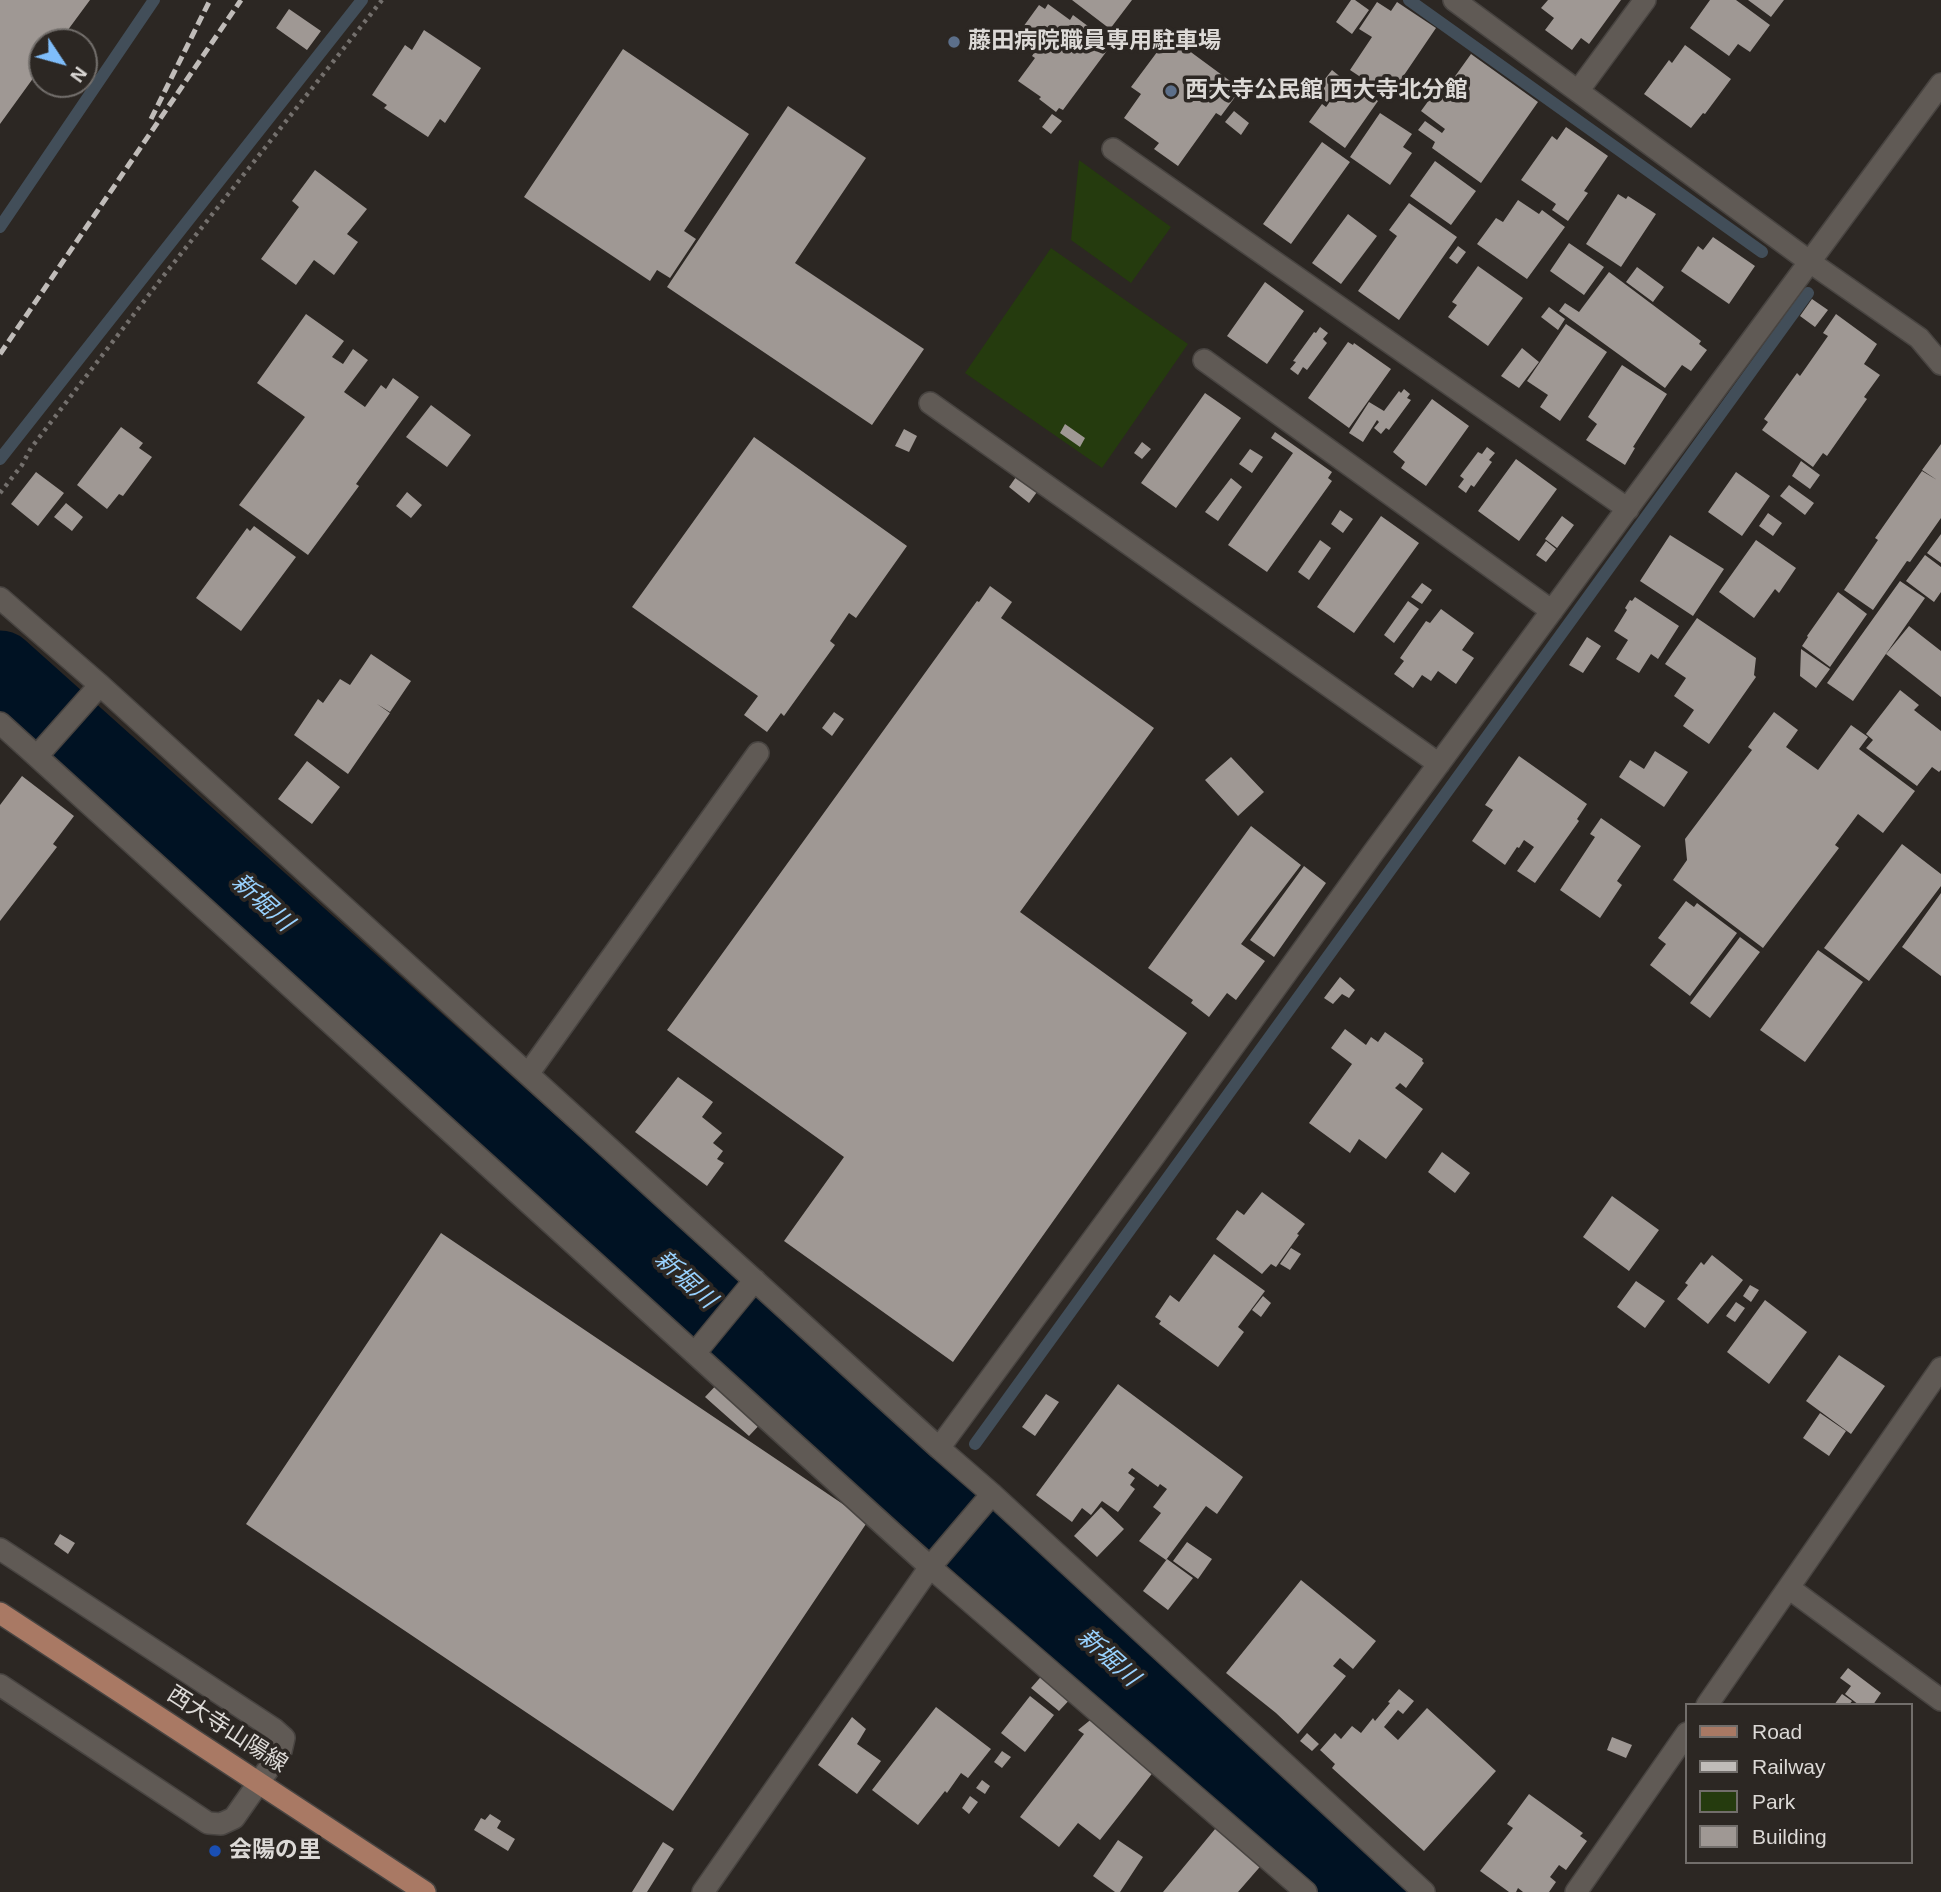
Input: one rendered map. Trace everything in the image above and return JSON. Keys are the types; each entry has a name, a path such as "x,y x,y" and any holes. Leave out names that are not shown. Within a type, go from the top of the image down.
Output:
{"main road":[{"name":"西大寺山陽線","path":"0,1613 425,1892"}],"street":[{"path":"1454,0 1478,7 1578,91 1810,262 1919,338 1941,364"},
{"path":"1578,91 1645,0"},
{"path":"939,1448 1941,84"},
{"path":"1113,149 1628,509"},
{"path":"1204,360 1552,611"},
{"path":"930,403 1439,764"},
{"path":"0,598 94,692 527,1074 749,1288 939,1448 985,1502 1424,1892"},
{"path":"43,749 94,692"},
{"path":"0,723 43,749 699,1348 930,1567 1306,1892"},
{"path":"527,1074 758,753"},
{"path":"699,1348 749,1288"},
{"path":"1708,1703 1941,1368"},
{"path":"702,1892 930,1567 985,1502"},
{"path":"0,1549 274,1728 284,1738 281,1751 234,1818 221,1824 208,1823 0,1685"},
{"path":"1789,1588 1941,1700"},
{"path":"1576,1892 1686,1735"}],"path":[{"path":"0,494 31,448 112,342 382,0"}],"green space":[{"path":"1079,160 1171,227 1131,283 1071,240"},
{"path":"1051,248 1188,344 1102,468 965,373"}],"building":[{"path":"0,0 90,0 69,28 28,28 28,85 0,124"},
{"path":"1072,0 1132,0 1110,29"},
{"path":"1351,0 1369,10 1352,34 1336,22"},
{"path":"1548,0 1621,0 1589,44 1581,38 1572,50 1545,30 1554,18 1541,8"},
{"path":"1710,0 1736,0 1770,25 1750,52 1738,44 1729,56 1690,28"},
{"path":"1748,0 1784,0 1771,17"},
{"path":"1377,2 1391,11 1397,2 1436,28 1400,81 1394,77 1383,92 1350,70 1372,37 1359,29"},
{"path":"1048,4 1070,20 1073,15 1112,44 1063,110 1059,108 1056,112 1039,99 1041,97 1018,81 1035,58 1032,56 1040,44 1029,36 1027,40 1018,34 1039,5 1045,9"},
{"path":"289,9 321,31 307,50 276,28"},
{"path":"424,30 481,68 445,123 440,119 428,137 384,108 387,105 372,95 405,45 412,50"},
{"path":"1169,36 1241,89 1221,116 1216,113 1178,166 1154,149 1159,143 1124,118 1141,94 1131,87"},
{"path":"1685,45 1731,79 1691,128 1644,94 1669,60 1672,63"},
{"path":"623,49 749,134 684,231 696,239 670,278 657,270 650,281 524,197"},
{"path":"1471,54 1538,102 1481,183 1432,148 1435,142 1418,130 1425,121 1442,133 1445,129 1421,111 1437,89 1443,93"},
{"path":"1332,70 1343,79 1327,102 1314,93"},
{"path":"1346,79 1378,101 1345,148 1309,122 1322,104 1326,107"},
{"path":"788,106 866,158 795,263 924,349 872,425 667,287"},
{"path":"1234,111 1249,123 1241,135 1225,122"},
{"path":"1380,113 1412,134 1403,147 1412,153 1390,185 1350,157"},
{"path":"1052,114 1062,121 1051,134 1042,127"},
{"path":"1566,127 1608,156 1584,191 1588,193 1568,221 1552,210 1556,204 1521,180 1552,136 1557,140"},
{"path":"1322,142 1350,162 1291,244 1263,224"},
{"path":"1435,161 1476,191 1451,225 1410,196"},
{"path":"315,170 367,209 347,234 358,242 334,275 314,260 296,285 261,259 299,207 292,201"},
{"path":"1618,194 1626,199 1628,196 1656,214 1621,267 1586,244"},
{"path":"1518,200 1539,214 1542,210 1565,227 1527,279 1477,244 1496,218 1503,222"},
{"path":"1409,203 1457,237 1399,320 1358,291 1397,236 1389,230"},
{"path":"1348,214 1377,236 1341,284 1312,263"},
{"path":"1713,237 1755,266 1729,304 1681,271 1698,246 1703,250"},
{"path":"1569,243 1604,267 1584,295 1550,271"},
{"path":"1458,246 1466,252 1457,264 1449,258"},
{"path":"1478,266 1523,298 1488,346 1448,317 1457,305 1452,302"},
{"path":"1637,267 1664,287 1653,302 1626,282"},
{"path":"1609,272 1701,341 1699,344 1707,350 1691,371 1682,365 1665,388 1559,311 1565,303 1579,312"},
{"path":"1265,282 1304,311 1267,364 1227,336"},
{"path":"1812,299 1828,310 1815,327 1800,316"},
{"path":"1549,307 1565,319 1558,330 1541,317"},
{"path":"306,314 344,341 332,357 343,364 353,349 368,360 344,392 365,407 381,385 386,389 393,378 419,397 308,555 239,505 305,417 257,383"},
{"path":"1836,314 1877,344 1864,364 1880,375 1864,397 1867,399 1827,456 1823,453 1813,467 1762,430 1768,422 1764,419 1797,373 1800,376 1828,336 1823,333"},
{"path":"1566,324 1607,352 1560,421 1540,407 1548,395 1527,381"},
{"path":"1320,327 1328,333 1323,339 1327,343 1307,370 1303,367 1298,375 1290,369 1296,362 1293,361"},
{"path":"1348,342 1353,345 1354,343 1391,369 1349,428 1308,398"},
{"path":"1522,348 1539,362 1519,388 1501,376"},
{"path":"1622,365 1667,394 1633,447 1635,448 1625,465 1586,440 1597,424 1588,417"},
{"path":"1404,389 1410,394 1407,398 1411,400 1389,430 1386,428 1381,434 1374,428 1379,422 1377,420 1363,442 1349,433 1369,402 1384,411 1399,391 1401,393"},
{"path":"1205,393 1241,418 1176,508 1141,483"},
{"path":"1432,399 1469,426 1426,486 1401,468 1405,462 1393,452"},
{"path":"431,405 471,435 447,467 406,437"},
{"path":"1065,424 1085,438 1080,447 1060,433"},
{"path":"121,427 143,443 139,448 152,457 123,496 119,494 107,509 77,485"},
{"path":"904,429 917,436 909,452 895,446"},
{"path":"1275,432 1332,472 1328,478 1332,481 1267,572 1228,545 1293,453 1271,438"},
{"path":"754,437 907,546 856,618 849,613 830,641 835,645 784,716 781,713 767,732 744,715 758,696 632,607"},
{"path":"1142,442 1151,449 1142,459 1134,453"},
{"path":"1941,444 1941,518 1873,610 1844,590 1878,540 1875,538 1922,471 1937,480 1922,470"},
{"path":"1487,447 1495,453 1489,460 1492,462 1474,487 1471,485 1466,493 1458,487 1464,479 1460,476 1478,452 1482,454"},
{"path":"1250,449 1263,457 1252,473 1239,464"},
{"path":"1516,459 1557,489 1519,541 1478,511"},
{"path":"1801,461 1820,475 1810,489 1792,476"},
{"path":"1021,470 1042,485 1029,503 1009,487"},
{"path":"36,472 64,493 38,526 11,504"},
{"path":"1736,472 1770,496 1742,536 1708,512"},
{"path":"1231,478 1242,487 1218,521 1205,512"},
{"path":"1789,485 1814,503 1805,515 1780,496"},
{"path":"407,492 422,505 411,518 396,506"},
{"path":"66,503 83,517 72,531 54,517"},
{"path":"1340,510 1353,519 1343,533 1331,524"},
{"path":"1768,513 1782,523 1773,536 1759,526"},
{"path":"1381,516 1419,543 1354,633 1317,607"},
{"path":"1562,516 1574,525 1557,548 1545,539"},
{"path":"254,526 296,557 241,631 196,598 247,528 250,531"},
{"path":"1941,534 1941,563 1927,553"},
{"path":"1670,535 1724,569 1693,616 1640,581"},
{"path":"1320,540 1331,548 1309,580 1298,572"},
{"path":"1756,540 1796,568 1779,593 1775,589 1754,618 1719,592"},
{"path":"1546,541 1556,549 1546,562 1536,555"},
{"path":"1925,555 1941,567 1941,592 1934,602 1906,581"},
{"path":"1900,581 1925,598 1853,701 1827,683"},
{"path":"1422,583 1432,590 1422,604 1411,597"},
{"path":"990,586 1012,602 1001,618 1154,728 1020,912 1187,1033 953,1362 784,1241 844,1157 667,1030"},
{"path":"1838,592 1867,614 1830,667 1802,646"},
{"path":"1635,597 1679,626 1658,659 1651,654 1639,673 1616,659 1628,640 1614,631 1627,610 1625,608"},
{"path":"1408,601 1419,609 1394,643 1384,635"},
{"path":"1441,609 1474,633 1462,650 1474,658 1456,684 1438,671 1431,681 1422,675 1413,688 1394,674 1404,661 1400,658 1426,621 1430,623"},
{"path":"1697,618 1756,658 1756,677 1709,744 1683,726 1694,710 1674,696 1686,678 1665,664"},
{"path":"1909,626 1941,651 1941,697 1886,654"},
{"path":"1587,637 1601,646 1583,673 1569,665"},
{"path":"1801,649 1830,669 1816,688 1800,676"},
{"path":"371,654 411,681 390,712 377,704 390,713 348,774 294,735 318,699 323,703 340,679 350,685"},
{"path":"1900,690 1919,705 1914,710 1941,731 1941,770 1939,772 1932,767 1917,786 1866,748 1873,740 1866,734"},
{"path":"834,712 844,719 832,736 822,728"},
{"path":"1774,712 1798,730 1786,747 1818,770 1851,725 1868,737 1859,749 1915,791 1883,833 1858,814 1835,845 1839,848 1763,948 1673,880 1687,860 1685,839 1752,750 1748,747"},
{"path":"1655,751 1688,772 1664,807 1619,777 1630,760 1644,769"},
{"path":"1519,756 1587,804 1577,819 1579,821 1535,883 1517,871 1534,847 1524,840 1505,865 1472,841 1493,810 1485,805"},
{"path":"1231,757 1264,792 1238,816 1205,780"},
{"path":"307,761 340,787 312,824 278,799"},
{"path":"22,776 74,816 53,844 57,847 0,921 0,805"},
{"path":"1601,818 1641,846 1617,881 1622,885 1600,918 1560,890 1595,837 1590,834"},
{"path":"1251,826 1301,865 1241,944 1265,961 1236,1000 1227,993 1209,1017 1191,1003 1193,1000 1148,968"},
{"path":"1902,844 1941,874 1941,886 1869,981 1824,948"},
{"path":"1304,866 1326,883 1274,957 1250,940"},
{"path":"1941,893 1941,976 1902,947"},
{"path":"1686,901 1694,907 1697,903 1737,933 1690,996 1650,965 1666,944 1658,938"},
{"path":"1740,937 1760,952 1710,1018 1690,1003"},
{"path":"1818,950 1863,982 1805,1062 1760,1030"},
{"path":"1340,977 1355,990 1349,998 1342,994 1333,1004 1324,998"},
{"path":"1345,1029 1366,1045 1371,1037 1378,1042 1385,1032 1423,1059 1424,1063 1406,1088 1400,1083 1395,1088 1423,1109 1386,1159 1359,1139 1350,1153 1309,1123 1352,1064 1331,1048"},
{"path":"678,1077 713,1102 702,1117 722,1133 713,1143 723,1151 717,1159 724,1163 707,1186 635,1132"},
{"path":"1442,1152 1470,1173 1455,1193 1428,1172"},
{"path":"1262,1192 1305,1224 1276,1267 1271,1264 1262,1274 1216,1239 1237,1210 1244,1215"},
{"path":"1612,1196 1659,1230 1629,1271 1583,1237"},
{"path":"441,1233 868,1521 673,1811 246,1524"},
{"path":"1291,1248 1301,1254 1290,1270 1280,1264"},
{"path":"1214,1254 1265,1291 1238,1327 1244,1332 1218,1367 1159,1324 1161,1321 1155,1317 1170,1295 1179,1302"},
{"path":"1712,1255 1743,1280 1708,1324 1677,1299 1701,1262 1704,1265"},
{"path":"1636,1281 1665,1301 1645,1328 1617,1307"},
{"path":"1750,1285 1759,1290 1751,1302 1743,1296"},
{"path":"1263,1296 1271,1303 1261,1317 1252,1310"},
{"path":"1765,1300 1807,1332 1769,1384 1727,1352"},
{"path":"1736,1302 1745,1308 1735,1322 1726,1316"},
{"path":"1839,1355 1885,1386 1851,1434 1806,1401"},
{"path":"722,1379 765,1419 749,1436 705,1397"},
{"path":"1118,1384 1243,1477 1217,1514 1206,1506 1166,1560 1139,1541 1161,1513 1153,1507 1167,1489 1160,1484 1158,1487 1132,1468 1128,1473 1135,1478 1130,1485 1135,1489 1118,1512 1102,1501 1091,1515 1082,1508 1072,1522 1036,1495"},
{"path":"1046,1394 1059,1402 1035,1436 1022,1427"},
{"path":"1820,1413 1846,1431 1829,1456 1803,1438"},
{"path":"1101,1507 1124,1529 1097,1557 1074,1536"},
{"path":"60,1534 75,1543 68,1554 54,1544"},
{"path":"1187,1542 1212,1559 1198,1579 1173,1561"},
{"path":"1167,1559 1193,1578 1168,1610 1143,1591"},
{"path":"1301,1580 1376,1641 1353,1669 1340,1658 1333,1666 1346,1676 1298,1734 1226,1673"},
{"path":"1848,1668 1881,1693 1874,1703 1856,1703 1845,1694 1851,1686 1840,1678"},
{"path":"1046,1671 1074,1695 1059,1711 1031,1688"},
{"path":"1399,1689 1414,1701 1403,1714 1398,1710 1384,1727 1398,1740 1427,1708 1496,1771 1424,1851 1332,1768 1335,1764 1320,1750 1335,1733 1341,1739 1352,1726 1361,1733 1373,1718 1375,1721"},
{"path":"1842,1694 1852,1701 1850,1703 1835,1703"},
{"path":"1030,1696 1054,1715 1025,1752 1001,1733"},
{"path":"936,1707 991,1749 968,1778 961,1773 918,1825 872,1790"},
{"path":"852,1717 866,1729 857,1744 881,1761 857,1794 818,1765"},
{"path":"1094,1717 1158,1766 1100,1840 1078,1823 1059,1847 1020,1817 1084,1734 1078,1730"},
{"path":"1307,1733 1319,1744 1312,1751 1300,1741"},
{"path":"1612,1737 1632,1745 1626,1758 1607,1750"},
{"path":"1002,1751 1011,1757 1002,1768 994,1762"},
{"path":"982,1780 990,1786 985,1794 976,1788"},
{"path":"1529,1794 1583,1833 1580,1836 1587,1841 1566,1870 1559,1865 1550,1877 1556,1882 1549,1892 1523,1892 1518,1888 1516,1892 1509,1892 1480,1871 1513,1828 1507,1824"},
{"path":"970,1796 978,1802 969,1814 962,1808"},
{"path":"490,1814 501,1821 497,1828 515,1839 508,1851 474,1830 481,1818 485,1820"},
{"path":"1220,1823 1265,1861 1238,1892 1163,1892"},
{"path":"1118,1840 1143,1857 1120,1892 1115,1892 1093,1876"},
{"path":"663,1842 674,1849 647,1892 632,1892"}],"waterway":[{"path":"0,227 154,0"},
{"path":"0,459 362,0"},
{"path":"1409,0 1762,252"},
{"path":"975,1444 1808,293"},
{"name":"新堀川","path":"0,668 1371,1892"}],"railway":[{"path":"151,119 210,0"},
{"path":"0,354 241,0"}],"place":[{"name":"藤田病院職員専用駐車場","path":"954,42"},
{"name":"西大寺公民館 西大寺北分館","path":"1171,91"},
{"name":"会陽の里","path":"215,1851"}]}
